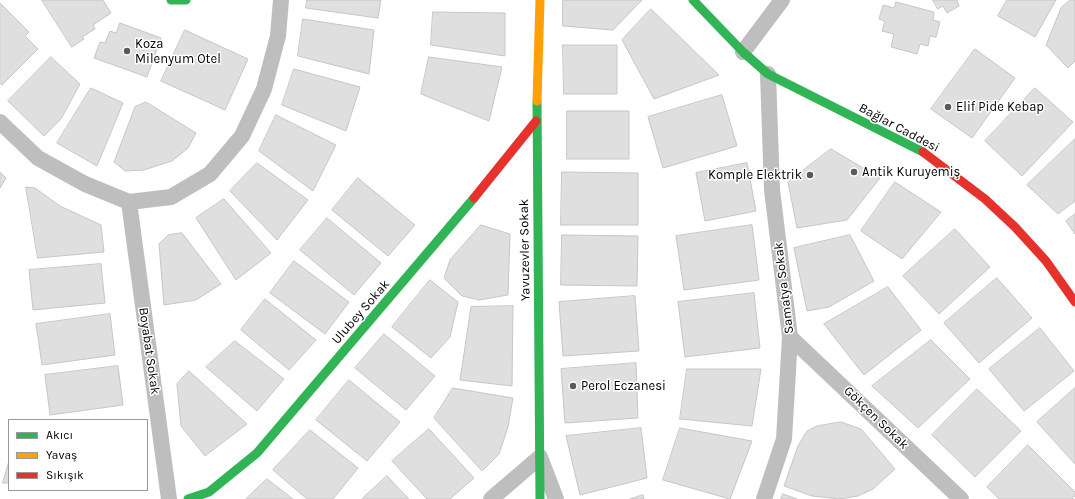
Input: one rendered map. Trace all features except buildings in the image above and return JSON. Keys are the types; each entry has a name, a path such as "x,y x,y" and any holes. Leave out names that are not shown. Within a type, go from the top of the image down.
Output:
{"street":[{"path":"171,0 186,0"},
{"path":"0,122 38,158 85,184 129,202 172,197 210,174 242,136 264,89 278,36 281,0"},
{"name":"Yavuzevler Sokak","path":"540,0 536,121 540,499"},
{"name":"Bağlar Caddesi","path":"692,0 743,52 768,74 925,153 985,199 1015,227 1046,261 1075,302"},
{"path":"743,52 782,0"},
{"name":"Samatya Sokak","path":"764,499 784,439 790,337 772,190 768,74"},
{"name":"Ulubey Sokak","path":"188,499 209,492 257,453 454,223 536,121"},
{"name":"Boyabat Sokak","path":"129,202 169,499"},
{"name":"Gökçen Sokak","path":"790,337 961,499"},
{"path":"491,499 540,457 556,499"}],"traffic: fast":[{"path":"171,0 186,0"},
{"path":"693,0 743,52 768,74 923,152"},
{"path":"537,101 540,499"},
{"path":"188,499 209,492 257,453 474,198"}],"traffic: slow":[{"path":"537,101 540,0"}],"traffic: jam":[{"path":"474,198 536,121"},
{"path":"923,152 985,199 1015,227 1046,261 1075,302"}],"place":[{"name":"Koza Milenyum Otel","path":"127,51"},
{"name":"Elif Pide Kebap","path":"948,107"},
{"name":"Antik Kuruyemiş","path":"854,172"},
{"name":"Komple Elektrik","path":"810,175"},
{"name":"Perol Eczanesi","path":"573,386"}]}
